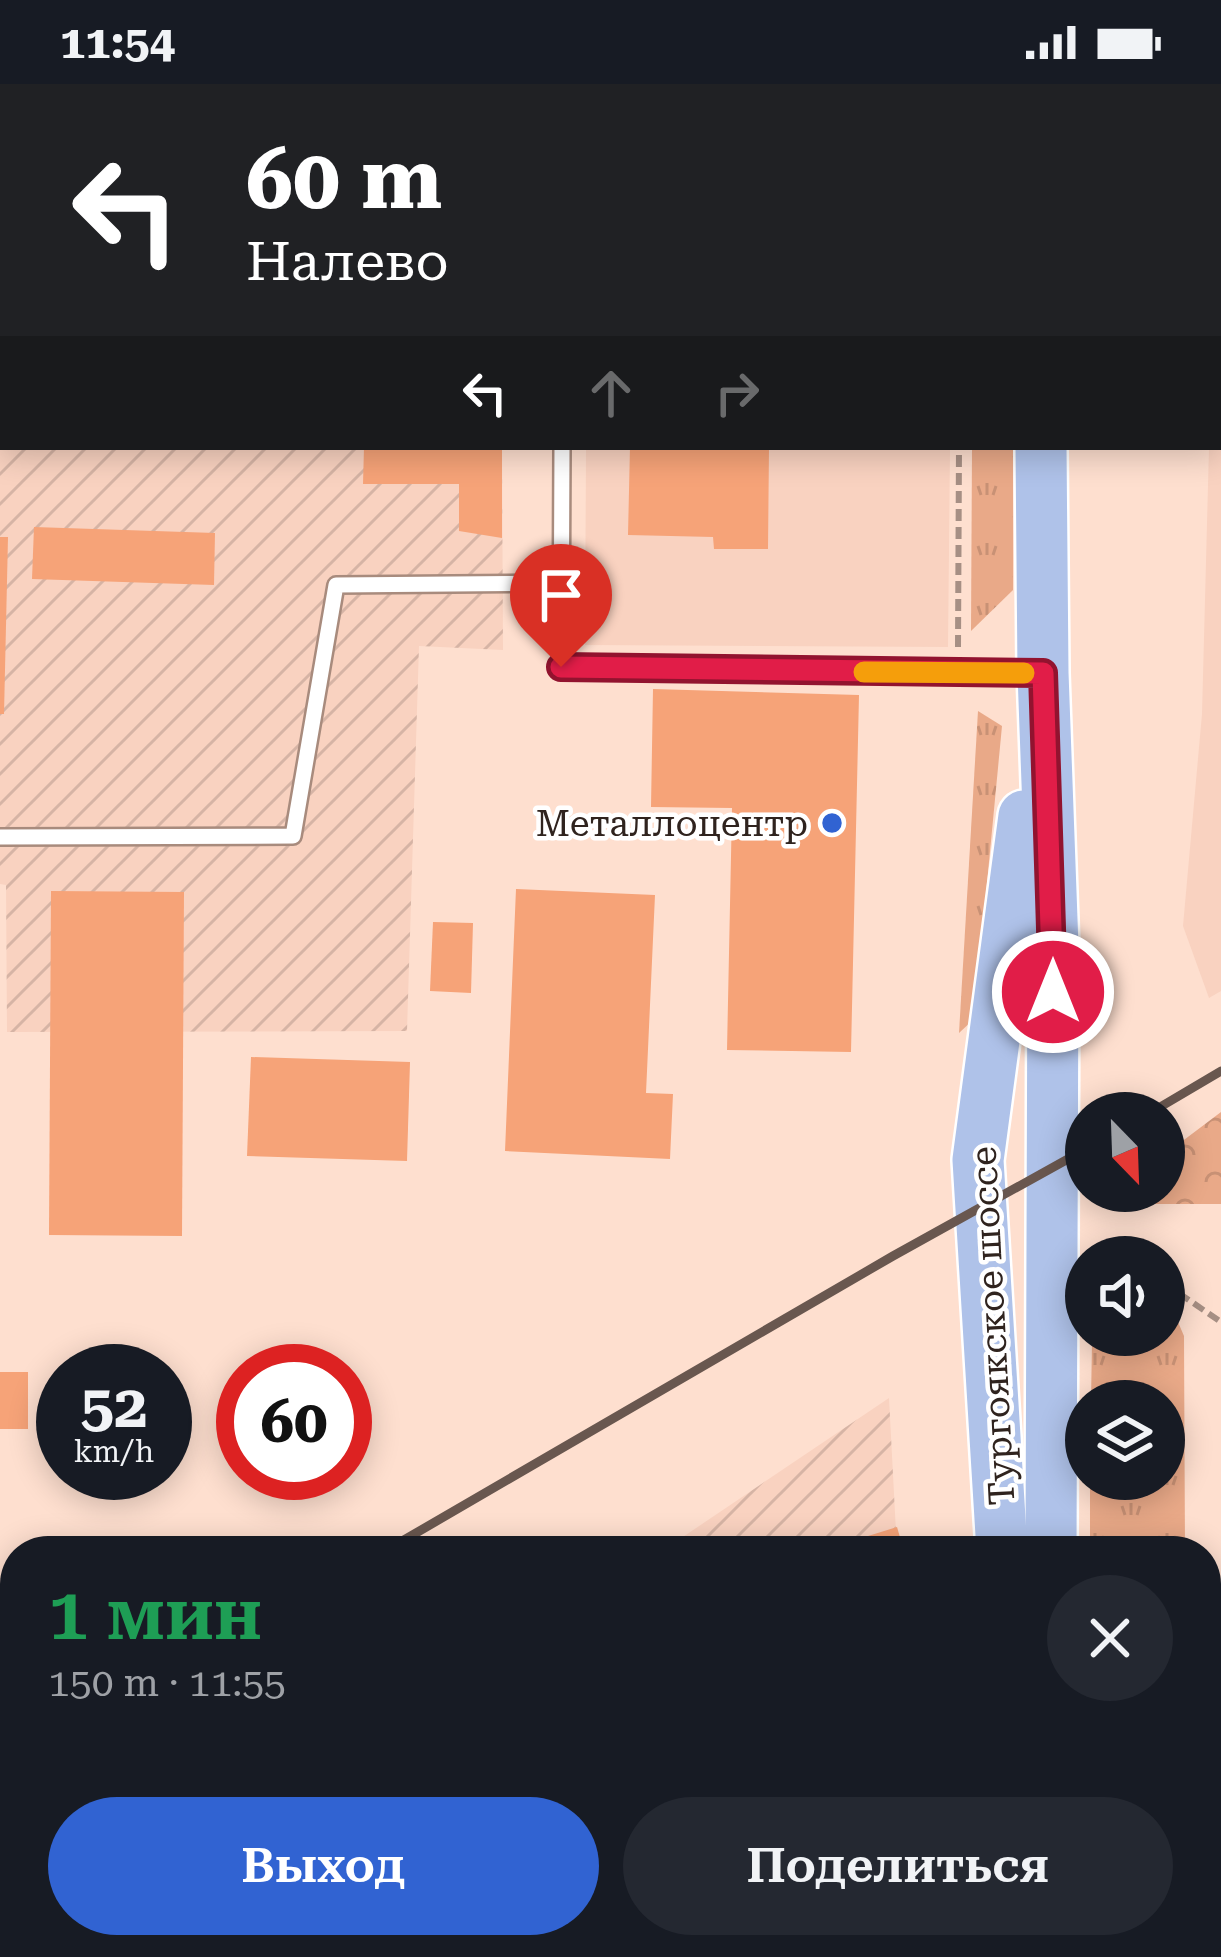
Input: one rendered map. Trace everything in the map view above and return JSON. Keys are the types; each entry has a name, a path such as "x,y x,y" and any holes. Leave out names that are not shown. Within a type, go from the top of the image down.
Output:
{"main road":[{"name":"Тургоякское шоссе","path":"1042,450 1043,673 1053,946 1051,1536"},
{"name":"Тургоякское шоссе","path":"1002,1536 978,1160 1043,673"}],"lane":[{"path":"562,450 561,667 1043,673"},
{"path":"0,837 293,836 336,585 561,583"}],"path":[{"path":"958,673 959,450"},
{"path":"1185,1297 1221,1322"}],"shaded area":[{"path":"0,450 502,450 503,650 419,646 407,1031 7,1032 6,885 0,884"},
{"path":"586,450 950,450 948,647 585,645"},
{"path":"1209,450 1221,450 1221,991 1209,998 1183,926 1202,714"},
{"path":"889,1398 896,1536 684,1536"}],"green space":[{"path":"972,450 1013,450 1013,590 971,631"},
{"path":"978,711 1002,726 974,1019 959,1033"},
{"path":"1221,1112 1221,1204 1185,1204 1185,1139"},
{"path":"1092,1356 1184,1356 1184,1380 1091,1380"},
{"path":"1090,1500 1185,1500 1185,1536 1090,1536"}],"building":[{"path":"364,450 502,450 502,538 459,531 459,484 363,484"},
{"path":"630,450 769,450 768,549 714,549 713,537 628,535"},
{"path":"34,527 215,533 214,585 32,579"},
{"path":"0,537 8,537 4,714 0,714"},
{"path":"653,689 859,695 851,1052 727,1050 732,808 651,807"},
{"path":"516,889 655,895 646,1093 673,1094 670,1159 505,1151"},
{"path":"51,891 184,892 182,1236 49,1235"},
{"path":"433,922 473,923 471,993 430,991"},
{"path":"251,1057 410,1062 407,1161 247,1156"},
{"path":"0,1372 28,1372 28,1429 0,1429"},
{"path":"897,1527 900,1536 868,1536"}],"railway":[{"path":"1185,1092 1221,1071"},
{"path":"411,1536 1065,1161"}],"slow traffic":[{"path":"864,672 1024,673"}],"place":[{"name":"Металлоцентр","path":"832,823"}],"route":[{"path":"561,667 1043,673 1053,992"}]}
